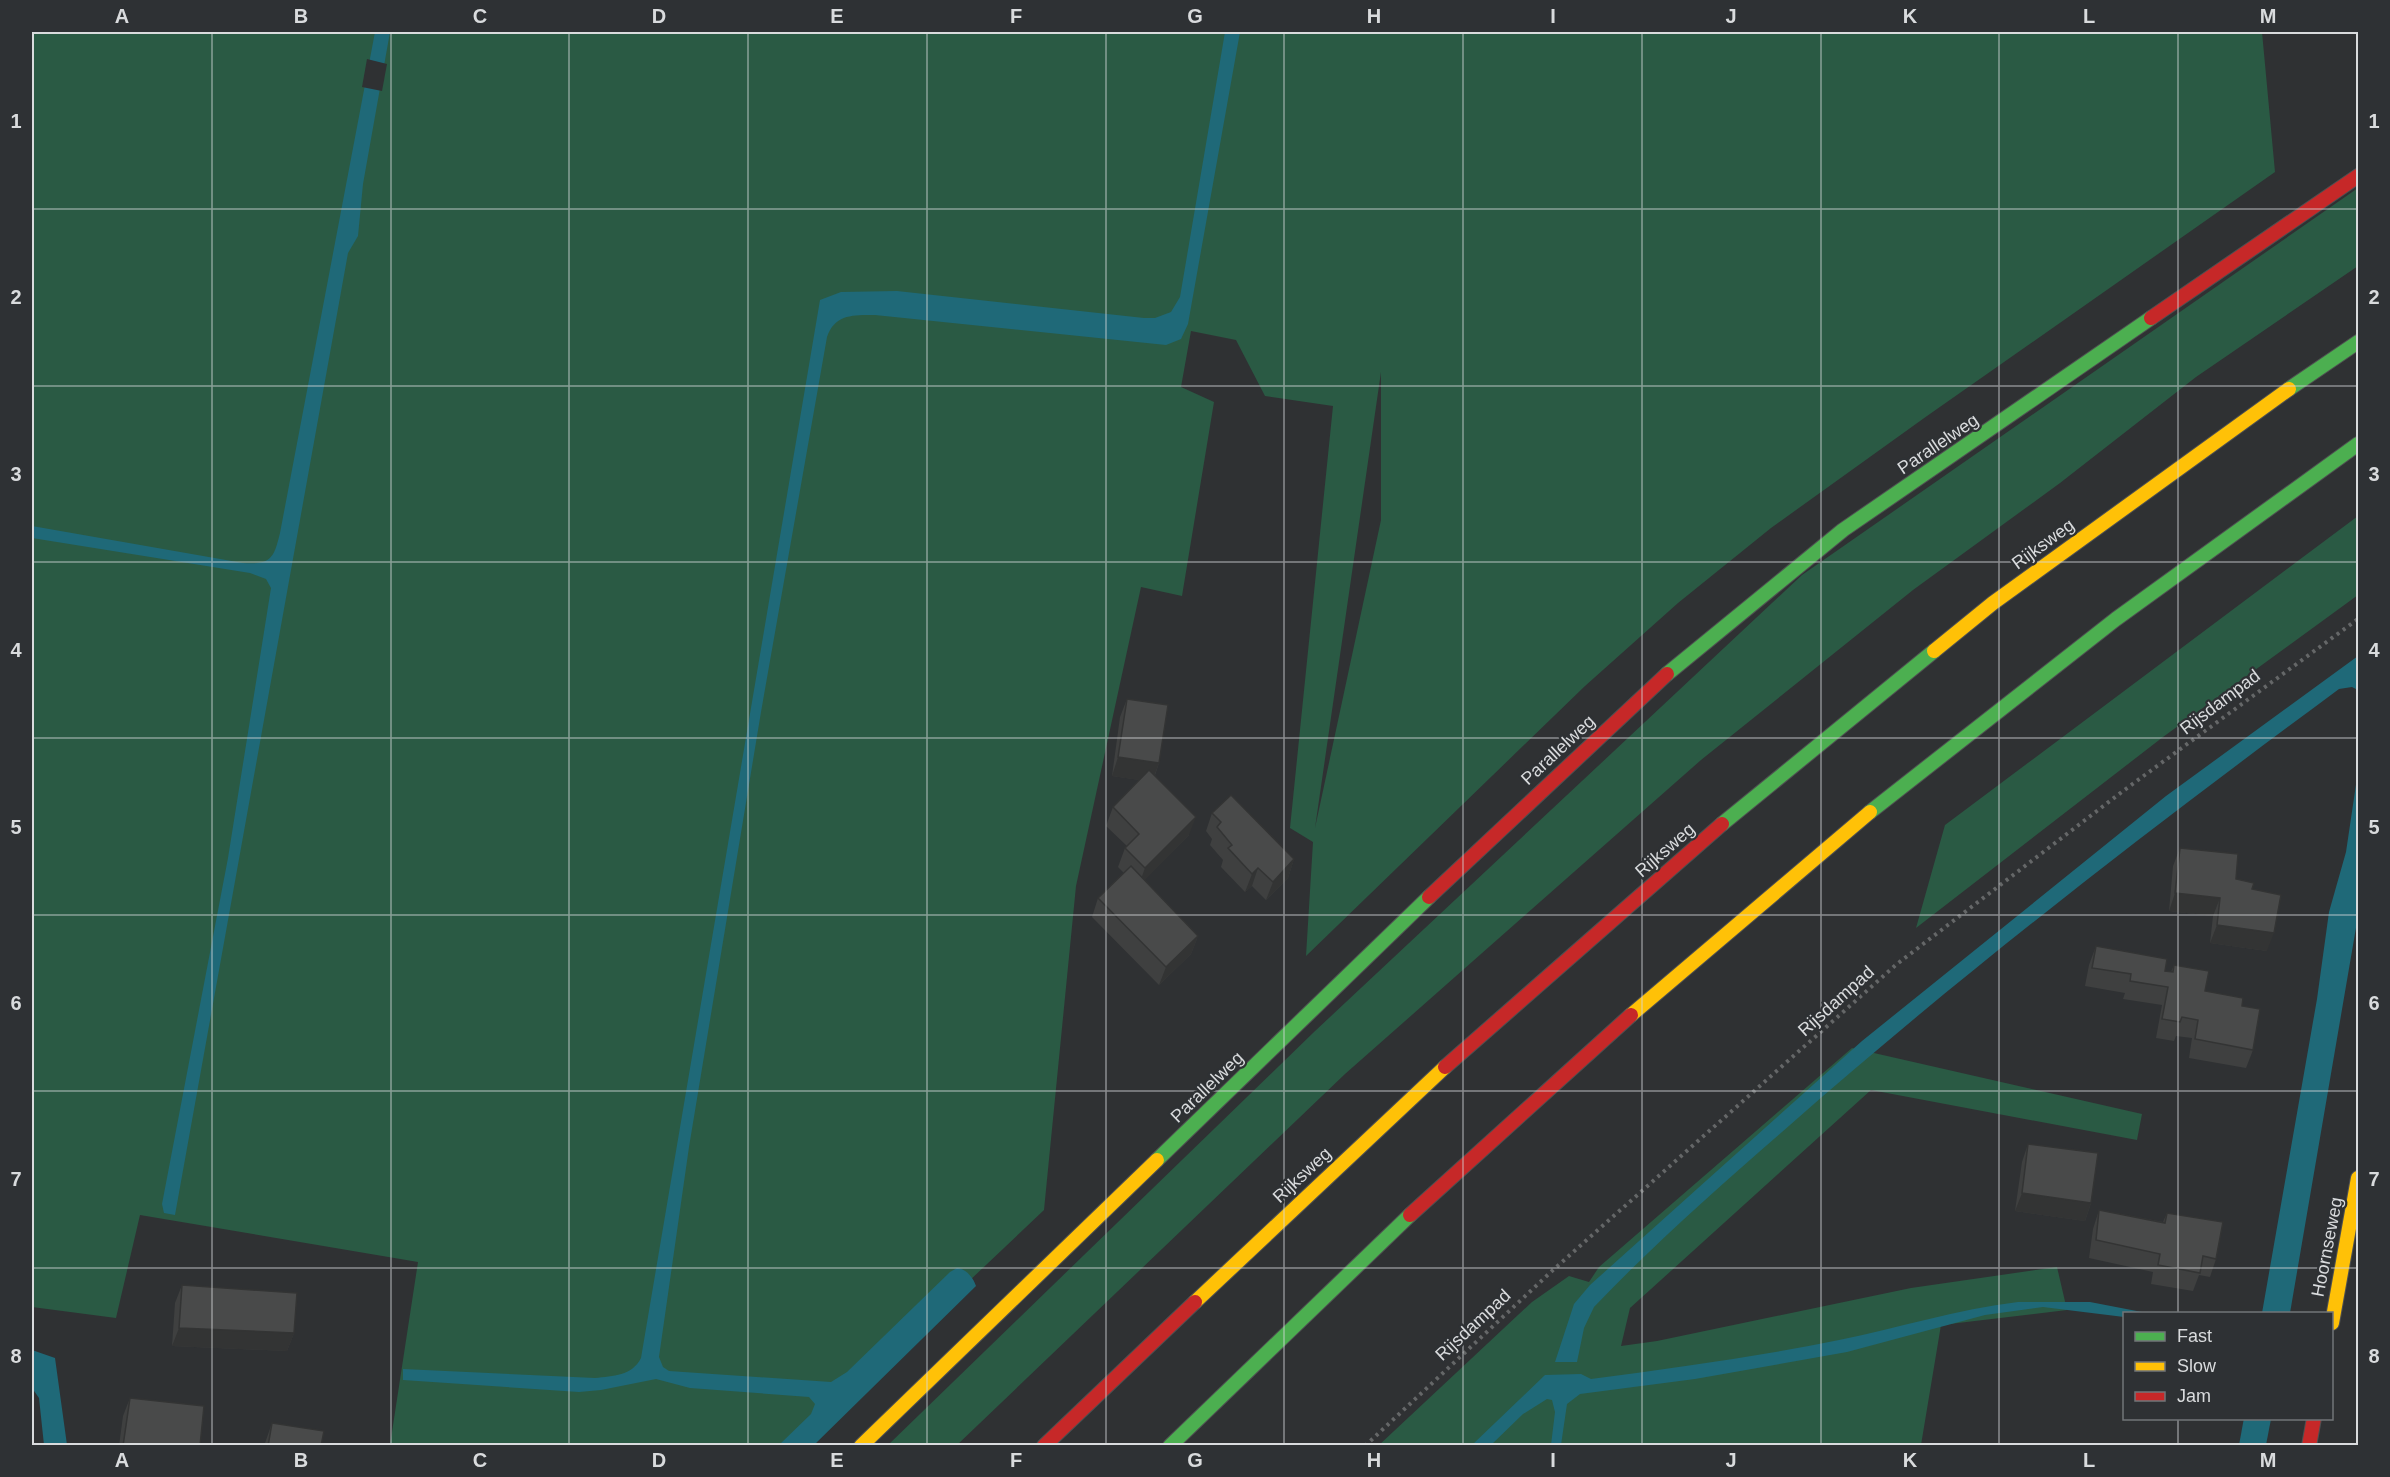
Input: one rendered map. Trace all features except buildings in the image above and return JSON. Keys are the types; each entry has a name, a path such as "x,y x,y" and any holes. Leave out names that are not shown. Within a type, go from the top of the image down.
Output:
{"main road":[{"name":"Parallelweg","path":"861,1446 1526,804 1675,666 1843,530 2358,176"},
{"name":"Rijksweg","path":"1044,1446 1304,1197 1500,1016 1730,817 1993,603 2260,408 2358,342"},
{"path":"1170,1446 1429,1197 1731,928 1849,829 2043,675 2358,444"},
{"name":"Hoornseweg","path":"2333,1312 2358,1178"},
{"path":"2308,1446 2314,1420"}],"path":[{"name":"Rijsdampad","path":"1365,1446 1553,1270 1897,964 2123,791 2358,619"}],"green space":[{"path":"32,32 2262,32 2275,172 1771,528 1678,603 1585,686 1306,956 1313,842 1290,828 1333,406 1265,396 1236,340 1191,331 1181,387 1214,402 1182,596 1141,587 1076,886 1044,1210 796,1445 390,1445 418,1262 140,1215 116,1318 32,1307","holes":["1381,372 1381,520 1315,828"]},
{"path":"2358,188 2358,266 2196,377 2060,483 1913,590 1701,760 1345,1074 957,1445 887,1446 1314,1032 1802,575"},
{"path":"2358,516 2358,595 2163,737 1916,928 1945,825"},
{"path":"1852,1048 2142,1114 2137,1140 1871,1090 1630,1308 1621,1346 1657,1341 1911,1288 2057,1267 2067,1310 1941,1325 1921,1445 1378,1446 1532,1302 1569,1276 1589,1282 1599,1267"}],"water":[{"path":"375,32 390,32 363,184 358,236 348,253 175,1215 164,1213 162,1204 228,858 271,588 266,579 250,573 32,538 32,526 243,563 260,563 273,554 280,533"},
{"path":"1225,32 1240,32 1188,324 1181,339 1166,345 875,315 846,317 830,329 827,337 761,712 689,1147 659,1357 663,1367 669,1371 831,1382 847,1372 950,1272 957,1268 963,1270 976,1286 814,1445 779,1445 811,1414 815,1404 809,1397 690,1388 656,1379 579,1392 403,1380 403,1369 595,1378 627,1372 641,1358 820,300 841,292 897,291 1144,318 1155,318 1171,312 1180,297"},
{"path":"2358,656 2358,690 2352,687 2339,689 2199,794 2060,901 1856,1067 1665,1237 1594,1307 1584,1328 1577,1362 1555,1362 1574,1304 1590,1285 1862,1041 2166,796"},
{"path":"2358,771 2358,916 2290,1312 2262,1312 2317,999 2329,912 2346,852"},
{"path":"2018,1302 2090,1302 2142,1312 2123,1312 2123,1317 2043,1307 1985,1315 1847,1352 1695,1379 1580,1394 1567,1404 1561,1445 1551,1445 1555,1412 1552,1400 1547,1399 1523,1414 1491,1445 1472,1445 1545,1375 1581,1374 1591,1379 1715,1362 1808,1346"},
{"path":"32,1350 55,1358 67,1445 44,1445 39,1398 32,1388"},
{"path":"2244,1420 2271,1420 2266,1445 2239,1445"}],"pier":[{"path":"367,59 387,64 382,91 362,87"}],"traffic: fast":[{"path":"1667,674 1843,530 2151,318"},
{"path":"2289,389 2358,342"},
{"path":"1870,812 2116,619 2358,444"},
{"path":"1722,824 1934,651"},
{"path":"1157,1160 1429,897"},
{"path":"1170,1446 1410,1215"}],"traffic: slow":[{"path":"1934,651 1993,603 2289,389"},
{"path":"1631,1015 1870,812"},
{"path":"1195,1302 1445,1067"},
{"path":"861,1446 1157,1160"},
{"path":"2333,1317 2358,1178"}],"traffic: jam":[{"path":"2151,318 2358,176"},
{"path":"1429,897 1667,674"},
{"path":"1445,1067 1722,824"},
{"path":"1410,1215 1631,1015"},
{"path":"1044,1446 1195,1302"},
{"path":"2309,1446 2314,1420"}]}
